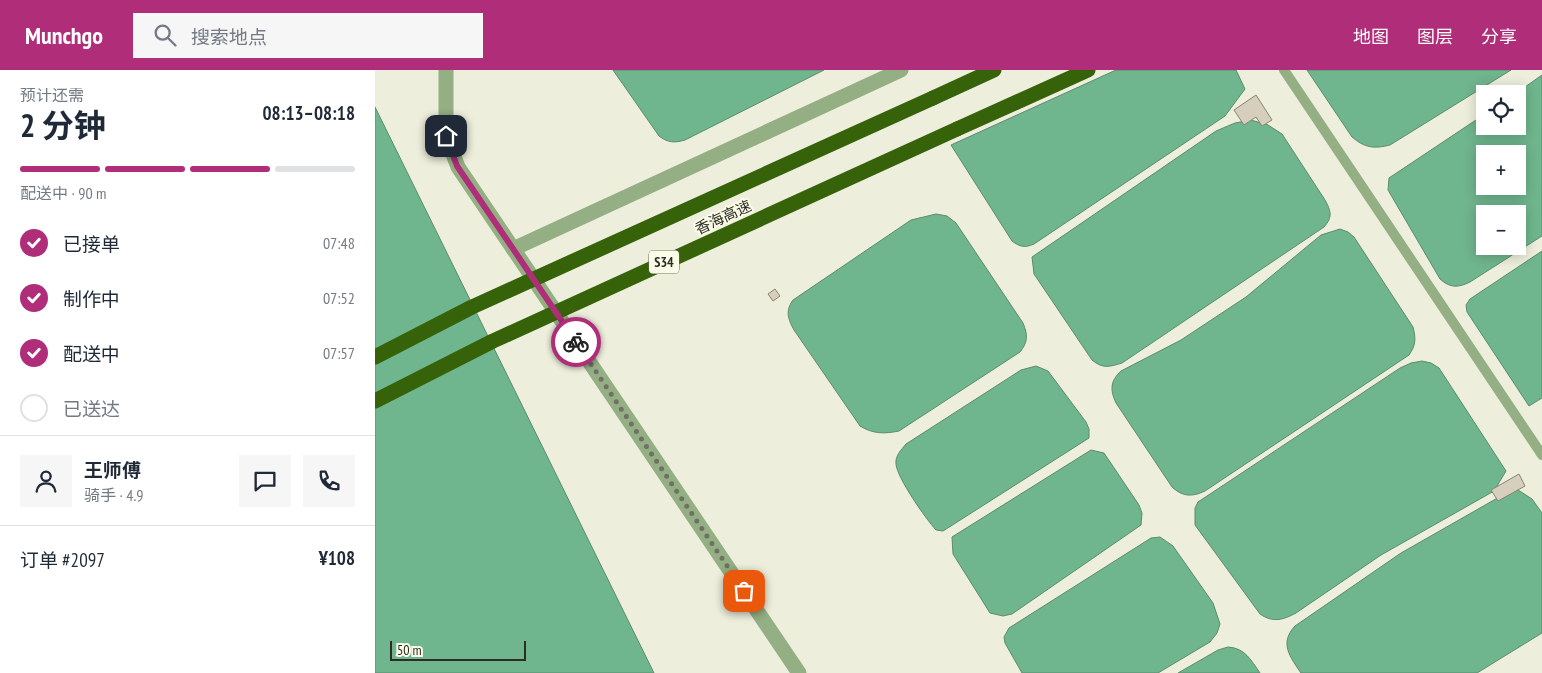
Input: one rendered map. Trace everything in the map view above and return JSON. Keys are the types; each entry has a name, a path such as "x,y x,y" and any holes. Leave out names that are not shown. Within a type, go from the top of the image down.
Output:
{"highway":[{"name":"香海高速","path":"375,357 473,307 994,70"},
{"name":"香海高速","path":"375,401 493,341 1089,70"}],"street":[{"path":"447,70 446,136 457,166 799,673"},
{"path":"513,249 901,70"}],"lane":[{"path":"1284,70 1542,455"}],"shaded area":[{"path":"613,70 824,70 685,140 675,142 665,140 659,136"},
{"path":"1116,70 1236,70 1245,89 1225,116 1034,244 1028,246 1018,245 1012,241 951,145"},
{"path":"1307,70 1511,70 1487,85 1476,85 1476,92 1390,145 1374,147 1361,143 1352,137"},
{"path":"1542,75 1542,236 1526,246 1526,205 1476,205 1476,255 1512,255 1470,282 1458,286 1447,284 1440,279 1388,190 1389,178 1476,120 1476,135 1526,135 1526,86"},
{"path":"375,107 654,673 375,673"},
{"path":"1251,120 1268,125 1282,134 1325,200 1330,211 1329,220 1324,227 1122,363 1106,366 1099,365 1092,360 1034,274 1032,257 1216,131 1235,123"},
{"path":"936,214 947,216 956,223 1023,323 1026,331 1026,342 1020,352 899,431 883,433 869,431 860,426 794,330 788,311 793,300 911,220"},
{"path":"1340,229 1354,237 1413,327 1415,342 1409,355 1205,491 1188,495 1180,493 1172,487 1116,403 1112,390 1115,378 1121,371 1181,340 1246,297 1321,235"},
{"path":"1542,251 1542,398 1529,406 1467,312 1466,305 1470,299"},
{"path":"1422,361 1431,363 1439,368 1506,471 1494,491 1381,555 1296,613 1278,620 1269,619 1260,614 1195,525 1195,508 1198,502 1400,368"},
{"path":"1036,366 1048,371 1086,422 1089,429 1089,438 943,531 936,530 919,508 901,479 896,464 896,458 899,453 906,444 1021,370"},
{"path":"1091,450 1104,453 1139,505 1142,513 1141,525 1012,614 1003,616 990,613 953,554 952,537"},
{"path":"1515,488 1532,499 1542,513 1542,633 1477,673 1301,673 1290,656 1287,644 1290,632 1295,626 1401,553"},
{"path":"1160,537 1173,546 1213,603 1220,624 1217,633 1210,642 1158,673 1022,673 1005,643 1004,637 1009,628 1151,538"},
{"path":"1228,647 1243,652 1260,673 1178,673 1218,650"}],"building":[{"path":"1256,95 1272,120 1262,126 1256,117 1244,125 1234,110"},
{"path":"775,289 780,296 773,301 768,294"},
{"path":"1519,474 1525,486 1498,501 1491,490"}],"way so far":[{"path":"576,342 744,591"}],"route":[{"path":"446,136 457,166 576,342"}]}
